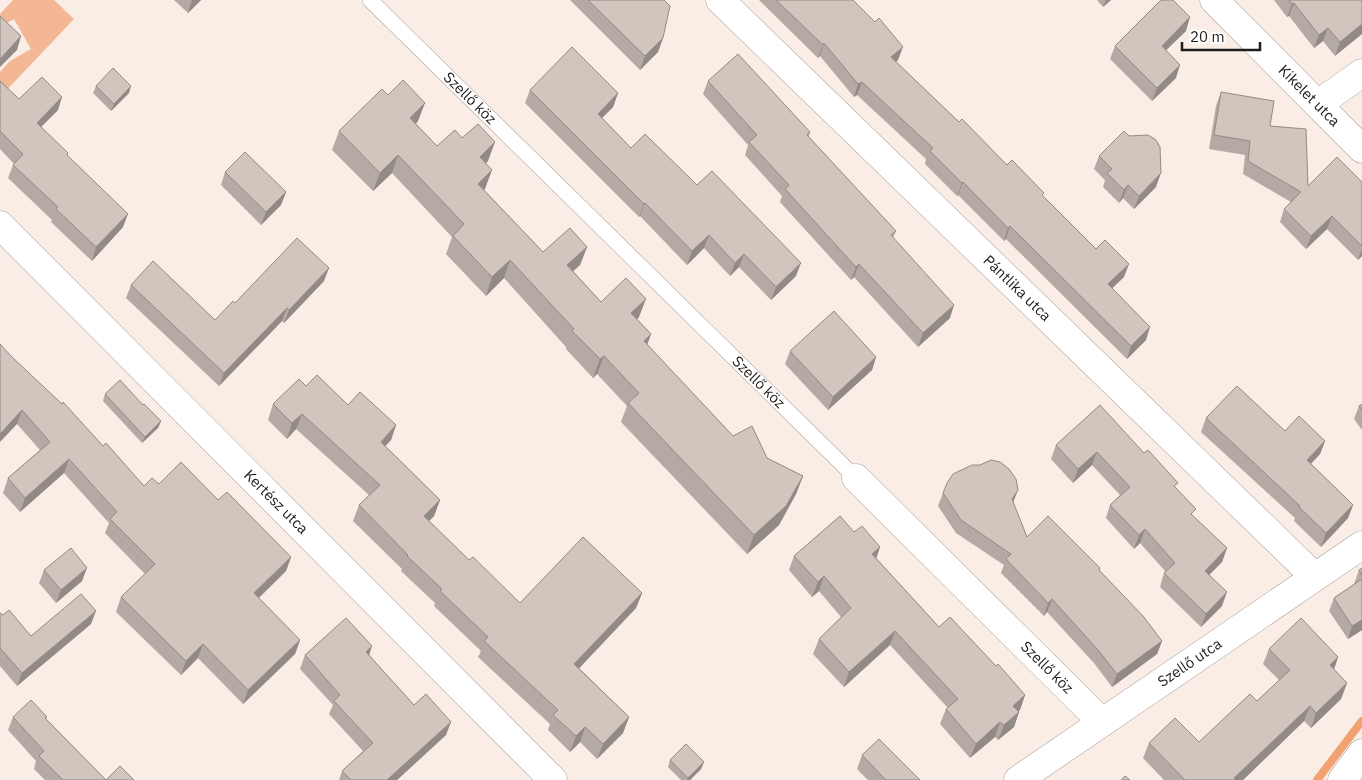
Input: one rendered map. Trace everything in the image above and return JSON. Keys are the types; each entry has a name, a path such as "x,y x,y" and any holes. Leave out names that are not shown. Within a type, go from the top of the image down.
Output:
{"street":[{"name":"Pántlika utca","path":"720,0 1315,577"},
{"name":"Kikelet utca","path":"1214,0 1362,149"},
{"path":"1318,104 1362,73"},
{"name":"Kertész utca","path":"0,225 553,780"},
{"name":"Szellő köz","path":"856,478 1102,722"},
{"name":"Szellő utca","path":"1018,780 1362,545"},
{"path":"1342,780 1362,753"}],"lane":[{"name":"Szellő köz","path":"370,0 856,478"}],"shaded area":[{"path":"13,0 54,0 74,19 0,97 0,72 10,61 31,49 14,19 0,27 0,14"}],"building":[{"path":"588,0 664,0 670,6 663,38 645,56"},
{"path":"776,0 853,0 875,22 879,18 903,47 891,57 959,122 962,119 1007,165 1012,160 1044,193 1042,195 1096,249 1105,240 1129,264 1108,284 1150,327 1131,346 1010,226 1008,228 930,151 933,148 862,82 858,84 824,43 823,45"},
{"path":"1161,0 1173,0 1190,17 1162,46 1180,65 1157,88 1115,46"},
{"path":"1289,0 1362,0 1362,24 1340,42 1328,28 1319,35 1294,3 1292,4"},
{"path":"0,16 21,36 0,59"},
{"path":"572,47 618,93 598,114 631,148 645,134 697,185 712,171 801,263 776,287 744,254 735,263 709,235 692,251 530,90"},
{"path":"738,54 810,132 807,135 896,231 891,235 954,305 923,333 859,264 856,267 785,189 789,185 749,142 757,135 708,81"},
{"path":"113,68 131,86 114,104 96,86"},
{"path":"42,77 62,97 37,123 128,214 96,247 56,209 58,207 13,165 23,154 0,131 0,81 19,99"},
{"path":"403,80 425,103 410,118 437,146 455,130 462,138 478,124 495,142 480,157 492,170 478,184 543,252 570,228 587,247 567,265 601,302 626,278 646,299 631,313 651,334 644,341 733,436 752,426 767,458 803,476 786,506 754,535 628,403 639,393 604,356 600,359 572,331 574,329 510,260 492,277 453,236 464,224 398,155 380,173 339,131 382,89 388,95"},
{"path":"1221,92 1274,101 1270,126 1306,129 1308,186 1337,157 1362,182 1362,246 1332,216 1311,236 1284,209 1301,192 1248,161 1250,141 1214,135"},
{"path":"1124,131 1129,136 1148,135 1156,140 1160,147 1161,173 1139,196 1128,185 1124,190 1107,173 1112,169 1099,156"},
{"path":"245,152 286,192 266,212 225,172"},
{"path":"297,238 329,268 224,373 131,285 153,261 215,320 233,301 235,303"},
{"path":"834,311 876,357 833,397 790,351"},
{"path":"0,344 62,404 63,402 103,446 106,443 144,486 152,478 159,484 181,462 218,500 227,492 291,557 254,593 300,640 248,690 203,644 186,661 121,597 155,564 110,519 117,512 69,459 25,498 8,478 50,442 22,410 0,434"},
{"path":"317,375 348,405 360,392 396,425 381,442 440,500 424,516 469,560 473,557 520,603 583,537 642,593 574,664 629,717 603,744 585,727 576,736 553,715 558,710 484,641 488,637 440,591 442,589 407,556 359,505 380,485 302,414 292,423 273,404 299,379 306,386"},
{"path":"120,380 161,421 145,437 105,394"},
{"path":"1237,386 1285,431 1299,416 1325,441 1307,460 1353,505 1326,533 1300,506 1206,418"},
{"path":"1100,405 1144,453 1148,450 1178,483 1174,486 1196,509 1191,514 1227,548 1205,571 1227,592 1206,614 1164,573 1175,563 1145,529 1139,535 1110,505 1130,487 1097,452 1078,469 1056,445"},
{"path":"991,460 1000,462 1009,469 1016,479 1018,490 1012,499 1027,537 1048,516 1100,568 1099,570 1143,616 1162,641 1117,674 1052,599 1048,603 1006,559 1011,554 961,520 943,493 947,483 953,474 972,465 980,465"},
{"path":"840,516 854,532 862,526 880,547 872,554 939,627 950,617 996,666 998,664 1025,695 1013,706 1019,712 1004,725 1000,722 976,744 946,709 958,699 895,631 849,672 819,639 851,608 824,576 818,582 794,556"},
{"path":"71,548 87,568 61,590 44,570"},
{"path":"1362,579 1362,620 1352,626 1334,598"},
{"path":"81,594 96,611 22,673 0,648 0,613 3,615 9,610 31,636"},
{"path":"346,618 372,646 366,652 414,705 426,694 451,722 387,780 351,780 342,771 373,743 334,701 340,695 305,655"},
{"path":"1301,618 1338,657 1330,665 1347,683 1316,713 1310,706 1234,778 1236,780 1185,780 1149,743 1175,718 1199,742 1250,694 1257,701 1290,670 1269,649"},
{"path":"31,700 47,717 45,718 106,780 63,780 39,756 44,751 13,717"},
{"path":"879,739 920,780 886,780 862,755"},
{"path":"686,744 704,762 688,778 670,760"},
{"path":"120,766 134,780 106,780"},
{"path":"1125,776 1130,780 1121,780"}],"waterway":[{"path":"1317,780 1362,721"}]}
